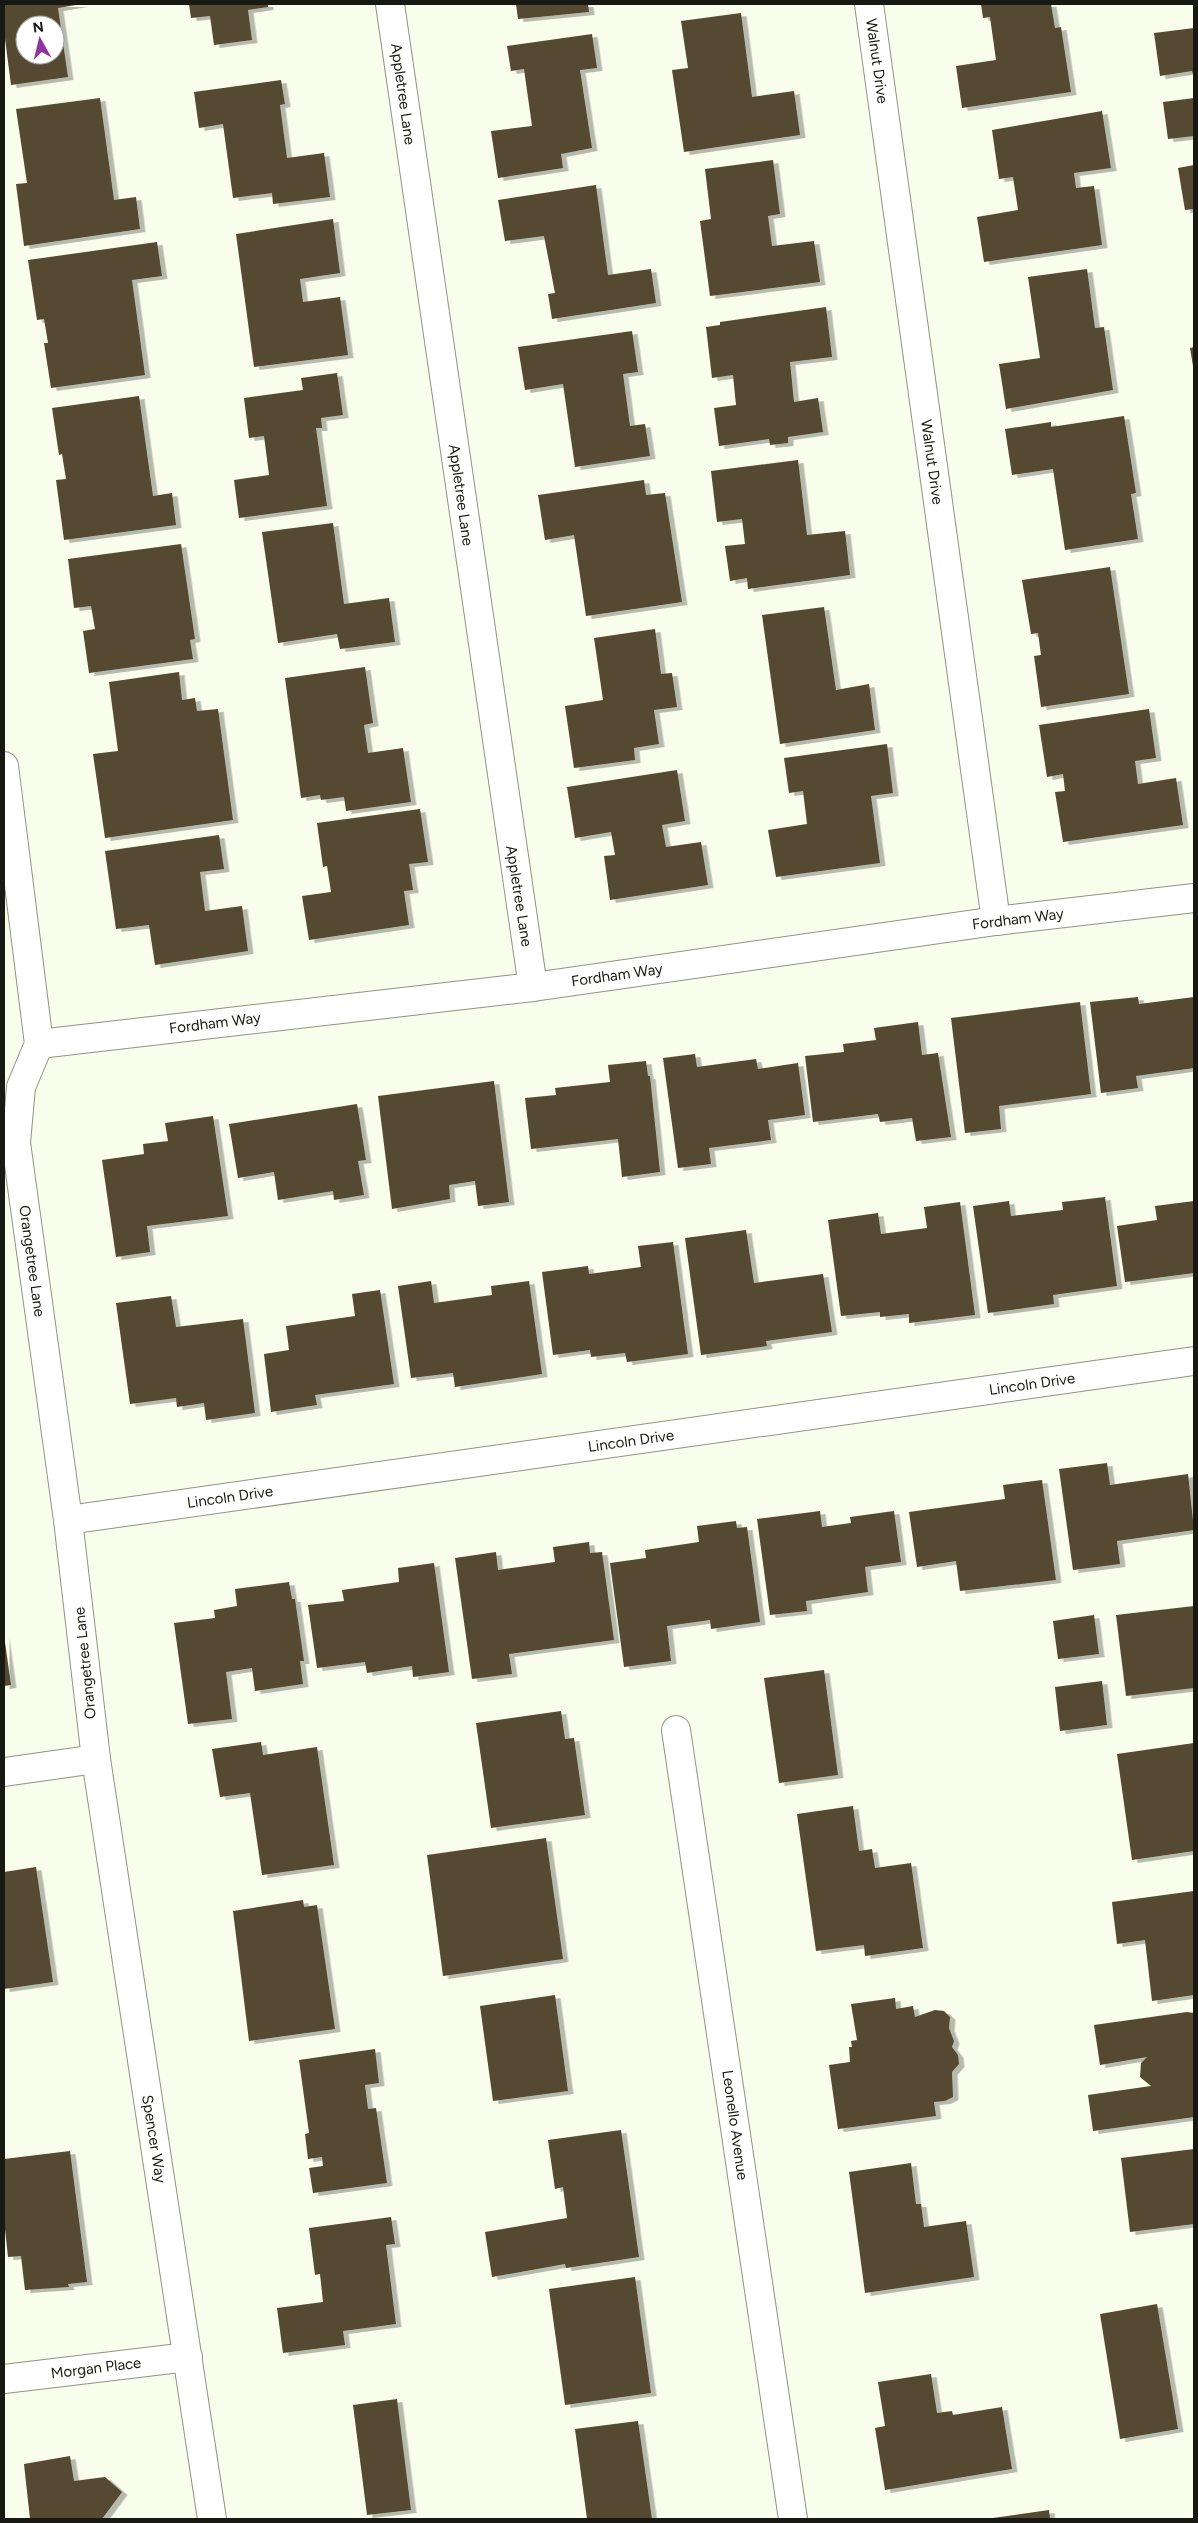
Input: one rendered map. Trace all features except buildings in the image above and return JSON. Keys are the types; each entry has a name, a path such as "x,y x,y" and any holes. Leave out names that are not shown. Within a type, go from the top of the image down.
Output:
{"street":[{"name":"Appletree Lane","path":"390,4 532,987"},
{"name":"Walnut Drive","path":"868,4 996,921"},
{"name":"Orangetree Lane","path":"4,766 39,1044 22,1087 16,1143 68,1520 96,1760"},
{"name":"Fordham Way","path":"39,1044 532,987 996,921 1194,898"},
{"name":"Lincoln Drive","path":"68,1520 1194,1361"},
{"name":"Leonello Avenue","path":"676,1730 793,2519"},
{"path":"4,1772 96,1760"},
{"name":"Spencer Way","path":"96,1760 212,2519"},
{"name":"Morgan Place","path":"4,2379 188,2357"}]}
